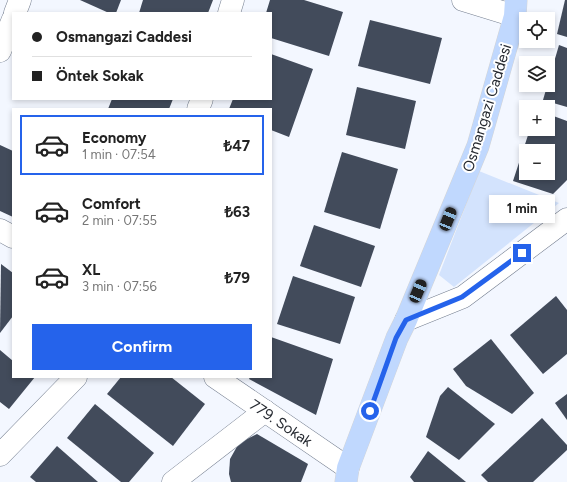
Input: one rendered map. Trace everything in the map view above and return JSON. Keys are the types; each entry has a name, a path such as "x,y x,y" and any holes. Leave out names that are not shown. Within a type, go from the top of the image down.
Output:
{"main road":[{"name":"Osmangazi Caddesi","path":"347,475 396,338 406,320 478,146 516,8"}],"street":[{"path":"15,12 20,0"},
{"path":"229,12 233,0"},
{"path":"463,0 516,8"},
{"path":"0,51 12,21"},
{"path":"406,320 462,297 567,219"},
{"path":"0,230 12,236"},
{"path":"0,455 75,378"},
{"name":"779. Sokak","path":"216,378 265,411 347,475"},
{"path":"173,482 265,411"}],"shaded area":[{"path":"479,171 559,203 454,287 439,275"}],"building":[{"path":"80,0 121,0 116,12 107,12"},
{"path":"143,0 213,0 208,12 139,12"},
{"path":"270,0 304,0 343,12 329,56 272,38 272,12 266,12"},
{"path":"565,0 567,0 567,37 557,34"},
{"path":"370,20 442,38 430,84 358,66"},
{"path":"559,45 567,48 567,107 555,104 555,100 543,100 545,92 555,92 555,59"},
{"path":"272,54 313,69 289,137 272,130 272,108 229,108 233,100 272,100"},
{"path":"357,87 416,101 405,149 346,135"},
{"path":"112,100 173,100 169,108 108,108"},
{"path":"555,117 567,121 567,180 553,194 513,181 519,163 519,180 555,180 555,144 525,144 528,136 555,136"},
{"path":"0,145 12,151 12,217 0,211"},
{"path":"342,152 398,169 380,229 324,212"},
{"path":"314,225 375,246 361,287 300,266"},
{"path":"1,264 12,272 12,317 0,333"},
{"path":"293,276 355,297 340,344 277,324"},
{"path":"556,296 567,310 567,354 543,374 510,335"},
{"path":"272,337 333,359 316,415 249,379 272,378"},
{"path":"491,339 534,393 512,414 466,386 453,369"},
{"path":"0,350 12,360 12,378 34,378 9,409 0,402"},
{"path":"120,378 172,378 205,404 173,446 107,394"},
{"path":"448,387 495,424 459,460 426,437 440,396"},
{"path":"567,394 567,420 555,403"},
{"path":"95,404 154,453 129,482 121,482 67,438"},
{"path":"542,418 567,445 567,450 533,482 488,482 481,475"},
{"path":"257,434 308,464 301,482 231,482 229,474 230,459 239,443"},
{"path":"57,446 98,482 36,482 30,477"},
{"path":"428,451 466,482 414,482 410,477"}],"route":[{"path":"370,411 396,338 406,320 462,297 522,253"}]}
